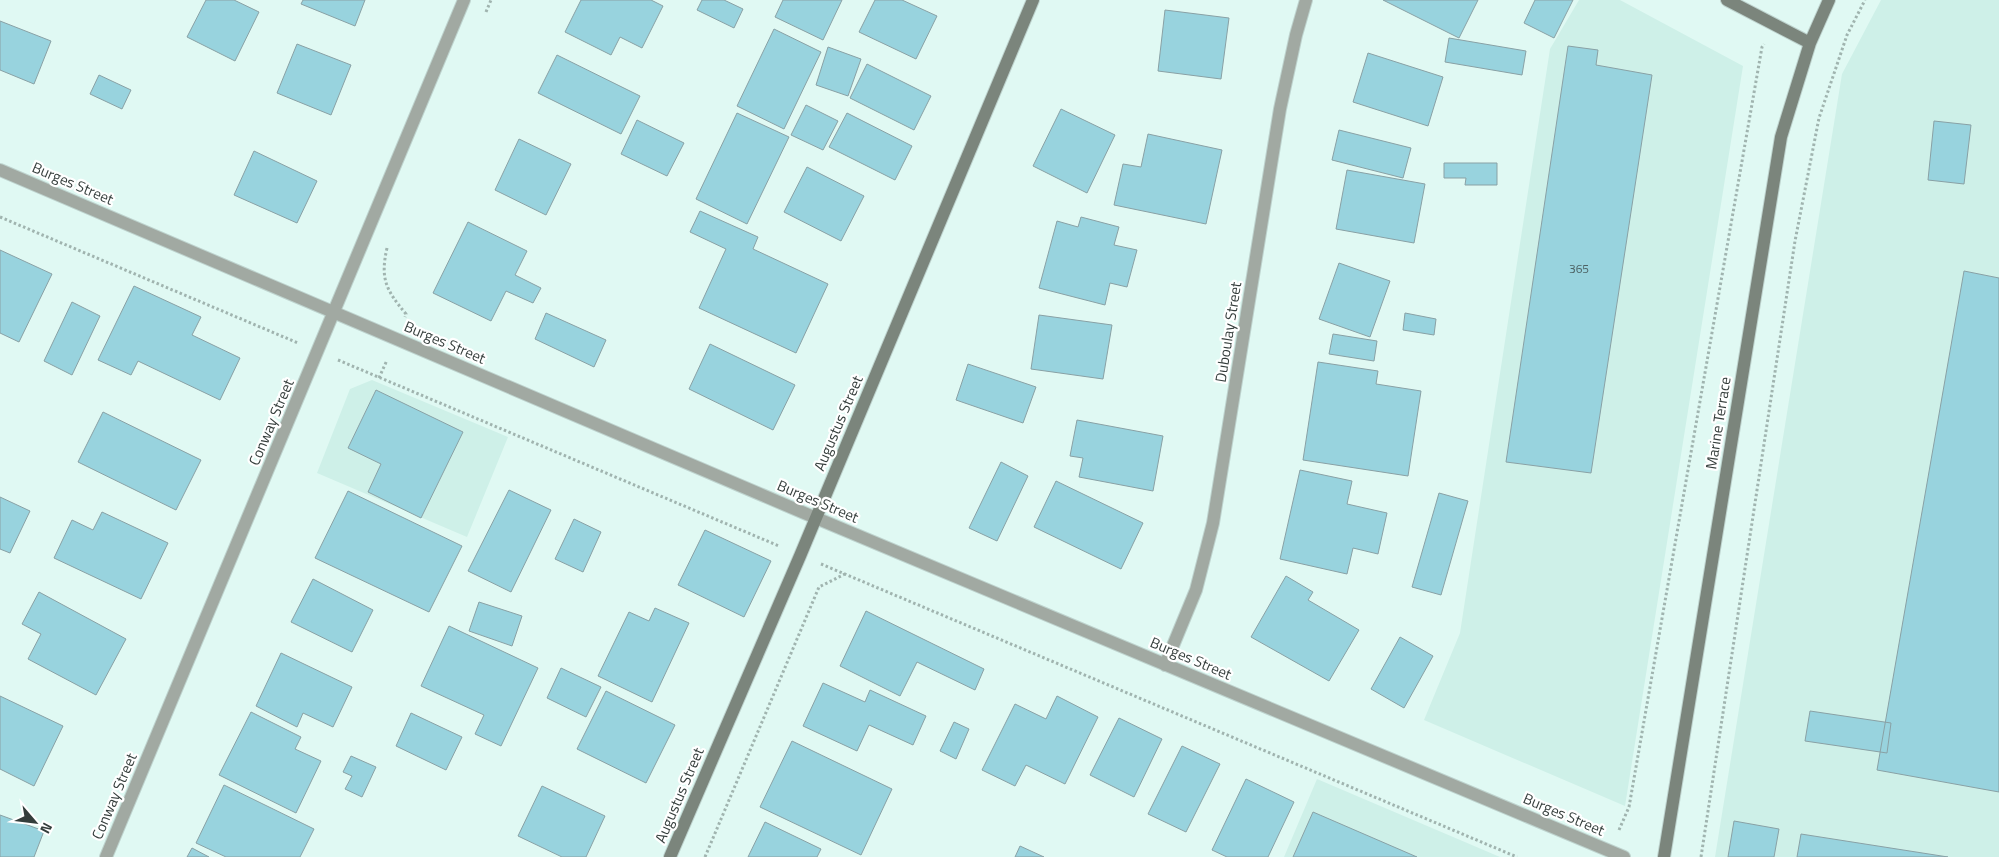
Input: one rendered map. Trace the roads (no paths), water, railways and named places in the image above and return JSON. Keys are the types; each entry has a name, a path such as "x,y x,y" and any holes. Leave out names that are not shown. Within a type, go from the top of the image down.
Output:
{"street":[{"name":"Conway Street","path":"106,857 464,0"},
{"name":"Augustus Street","path":"670,857 816,518 1033,0"},
{"name":"Duboulay Street","path":"1165,665 1196,590 1213,523 1280,109 1296,35 1306,0"},
{"path":"1727,0 1810,43"},
{"name":"Marine Terrace","path":"1664,857 1781,137 1810,43 1828,0"},
{"name":"Burges Street","path":"0,170 816,518 1624,857"}]}
